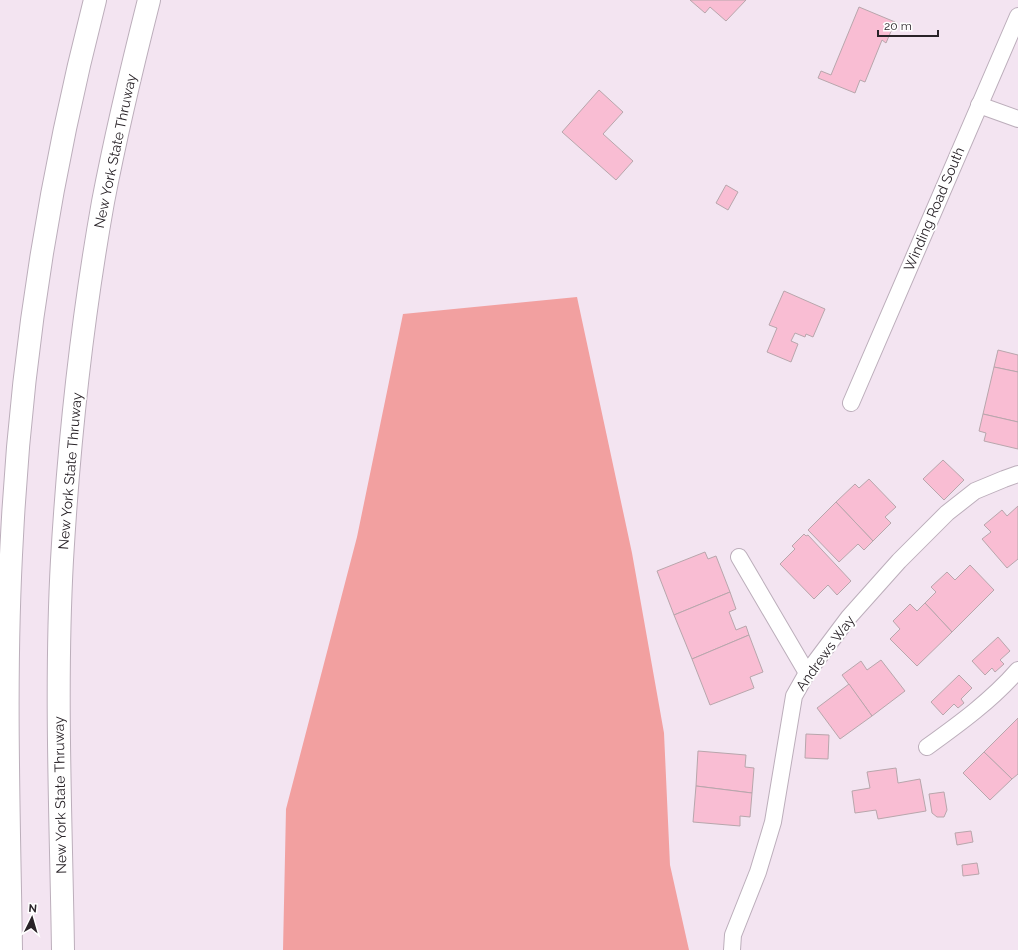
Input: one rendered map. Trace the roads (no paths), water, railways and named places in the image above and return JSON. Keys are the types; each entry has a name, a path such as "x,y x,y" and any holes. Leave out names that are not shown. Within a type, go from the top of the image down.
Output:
{"highway":[{"path":"11,950 7,682 12,535 17,462 31,332 45,237 70,104 95,0"},
{"name":"New York State Thruway","path":"63,950 59,708 60,636 62,562 73,419 81,346 103,202 118,129 149,0"}],"street":[{"name":"Winding Road South","path":"851,403 1018,16"},
{"path":"979,105 1018,119"},
{"name":"Andrews Way","path":"732,950 733,935 758,872 773,822 794,696 806,674 849,617 899,561 947,513 975,491 1018,474"},
{"path":"739,556 806,674"},
{"path":"927,747 968,716 1008,681 1018,670"}]}
